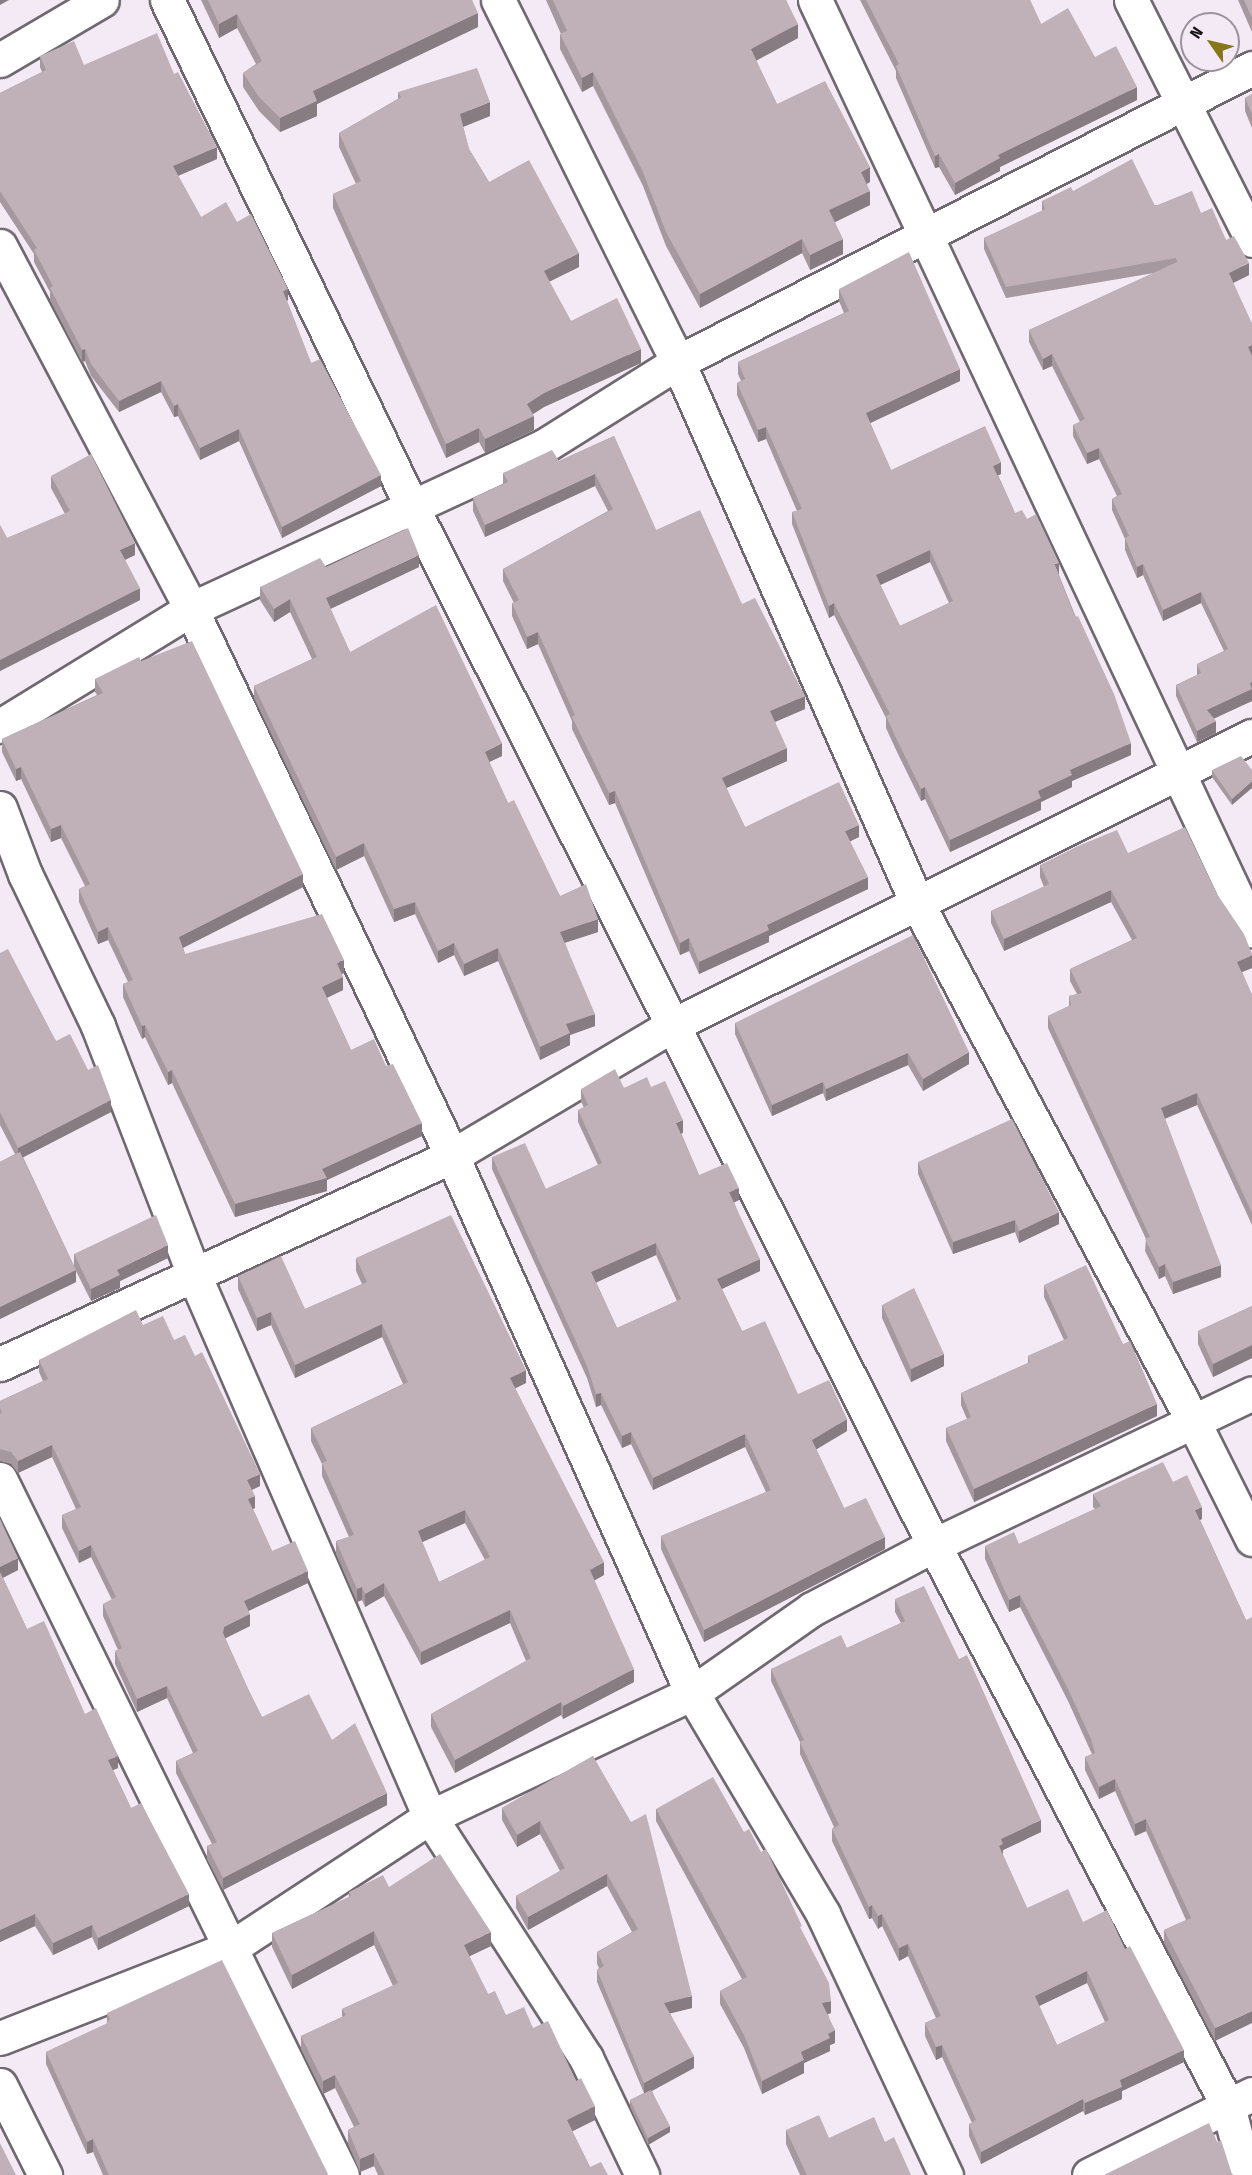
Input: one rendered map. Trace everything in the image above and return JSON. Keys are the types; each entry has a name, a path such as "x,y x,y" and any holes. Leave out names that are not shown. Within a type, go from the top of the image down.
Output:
{"street":[{"path":"0,60 102,0"},
{"path":"167,0 413,509 934,1545 1240,2100 1246,2175"},
{"path":"498,0 678,362 917,903 1193,1421 1252,1539"},
{"path":"815,0 926,232 1176,774 1252,930"},
{"path":"1131,0 1181,104 1252,240"},
{"path":"0,726 191,609 413,509 544,446 678,362 926,232 1252,68"},
{"path":"0,246 191,609 452,1156 692,1693 823,1914 946,2175"},
{"path":"0,1364 195,1277 452,1156 673,1025 1252,736"},
{"path":"0,808 25,874 98,1026 195,1277 430,1817 586,2058 642,2175"},
{"path":"0,2038 232,1947 430,1817 692,1693 812,1609 934,1545 1252,1393"},
{"path":"0,1479 232,1947 342,2175"},
{"path":"0,2085 45,2175"},
{"path":"1089,2175 1240,2100"}],"building":[{"path":"208,0 472,0 478,13 313,91 317,101 280,118 259,97 243,73 262,61 237,14 219,24"},
{"path":"553,0 786,0 798,24 751,49 777,104 825,81 870,167 861,172 870,191 829,210 843,239 810,255 802,239 700,294 666,232 643,172 593,72 582,78 560,34 567,31"},
{"path":"866,0 1030,0 1041,24 1068,8 1095,57 1116,46 1137,87 998,155 1000,158 955,183 939,154 935,156 896,66 899,64"},
{"path":"1244,0 1252,0 1252,18"},
{"path":"157,33 174,74 178,72 217,147 173,166 201,217 226,202 237,222 251,214 288,289 283,291 311,363 320,359 381,475 282,527 239,429 200,448 178,404 174,406 161,381 119,401 91,364 85,349 82,350 50,288 53,286 34,250 37,248 0,191 0,93 46,70 40,56 74,41 84,65"},
{"path":"477,68 490,102 460,114 469,149 489,182 529,160 579,253 544,271 571,321 617,298 641,349 544,393 527,404 534,416 485,439 479,428 446,444 333,194 361,181 339,133 401,97 398,92"},
{"path":"1252,94 1252,114 1245,98"},
{"path":"1132,159 1155,206 1192,191 1201,213 1212,208 1226,240 1234,236 1249,263 1229,273 1252,324 1252,345 1248,347 1252,356 1252,682 1250,683 1252,689 1207,710 1216,721 1197,731 1176,685 1201,673 1197,664 1228,649 1201,592 1163,610 1143,564 1137,567 1125,538 1129,536 1112,499 1122,494 1099,448 1087,453 1073,425 1085,419 1052,354 1043,359 1029,330 1177,262 1176,258 1006,287 984,238 1045,209 1042,201 1071,187 1073,191"},
{"path":"909,252 960,369 866,413 891,470 985,426 1001,462 993,466 1015,513 1022,510 1027,519 1036,514 1059,563 1054,564 1075,617 1078,616 1114,694 1131,743 1070,770 1072,775 1038,791 1041,798 950,840 925,787 921,789 897,740 886,716 890,714 834,603 829,606 792,512 802,509 766,427 758,430 737,383 745,379 738,362 849,311 839,289","holes":["930,550 953,601 900,626 876,575"]},
{"path":"614,436 656,530 700,510 742,604 755,598 805,696 770,711 787,748 722,778 745,827 839,782 859,825 845,831 868,877 767,925 769,930 699,962 689,938 680,943 615,791 609,793 572,717 575,715 538,632 527,637 512,603 519,600 503,569 613,509 595,474 485,525 473,498 508,482 503,473 552,450 559,461"},
{"path":"91,454 135,543 120,550 140,588 0,660 0,525 7,538 70,511 51,476"},
{"path":"408,528 419,555 326,598 350,652 436,605 502,743 485,752 508,803 514,800 560,896 586,884 598,919 560,932 595,1014 566,1024 570,1033 540,1047 498,948 464,964 454,943 438,951 415,902 394,909 364,843 336,857 254,686 317,657 290,599 274,609 260,587 320,558 326,567"},
{"path":"192,641 303,874 179,937 185,954 322,914 344,960 337,963 343,977 322,987 351,1050 374,1039 386,1066 393,1064 422,1123 322,1169 327,1178 235,1204 172,1070 168,1072 145,1025 142,1026 123,984 133,980 108,927 98,932 79,889 90,884 61,825 51,829 21,767 16,769 2,739 103,693 95,679 139,657 141,661"},
{"path":"1241,756 1252,770 1252,781 1232,799 1212,770"},
{"path":"1185,827 1217,894 1244,934 1252,954 1237,962 1252,995 1252,1213 1197,1093 1161,1108 1221,1265 1173,1282 1165,1264 1159,1267 1145,1239 1150,1237 1048,1016 1071,1005 1069,996 1082,993 1070,969 1137,938 1111,890 1004,939 991,911 1049,884 1040,865 1078,846 1117,830 1128,853"},
{"path":"913,935 969,1052 923,1079 908,1053 826,1089 823,1082 772,1105 735,1023"},
{"path":"8,949 56,1041 70,1034 88,1070 98,1065 111,1100 18,1148 0,1112 0,953"},
{"path":"615,1069 624,1088 647,1077 651,1087 665,1081 683,1120 676,1123 699,1175 727,1163 739,1188 729,1192 760,1259 717,1279 742,1331 765,1321 798,1394 829,1380 847,1419 812,1440 844,1508 866,1498 885,1537 704,1630 661,1536 771,1490 745,1434 653,1478 631,1432 622,1436 601,1393 596,1394 587,1366 492,1157 525,1143 546,1189 602,1163 578,1110 588,1105 581,1089","holes":["656,1243 681,1299 617,1328 591,1272"]},
{"path":"1012,1119 1059,1212 1019,1231 1015,1220 953,1242 918,1162"},
{"path":"20,1152 76,1270 0,1307 0,1162"},
{"path":"156,1215 168,1245 117,1270 120,1275 91,1289 74,1254"},
{"path":"451,1215 526,1370 510,1378 604,1562 590,1570 634,1669 563,1706 561,1702 455,1760 431,1714 531,1658 510,1610 421,1652 384,1583 365,1594 362,1587 357,1589 336,1541 354,1535 322,1463 327,1461 311,1428 408,1382 382,1324 295,1365 271,1312 257,1318 238,1276 281,1256 305,1309 367,1282 356,1258","holes":["465,1510 490,1557 439,1582 418,1531"]},
{"path":"1086,1265 1123,1344 1130,1341 1157,1404 974,1489 946,1428 971,1417 961,1393 1030,1362 1028,1356 1068,1338 1044,1285"},
{"path":"914,1288 944,1354 911,1369 882,1305"},
{"path":"1252,1306 1252,1345 1213,1364 1198,1331"},
{"path":"136,1310 143,1325 163,1316 174,1340 185,1335 195,1356 202,1352 260,1474 247,1480 255,1496 248,1499 272,1551 295,1541 308,1571 244,1601 250,1614 224,1627 223,1633 262,1717 309,1694 332,1740 355,1723 387,1793 223,1878 207,1846 217,1842 176,1761 198,1751 167,1686 137,1699 115,1651 122,1648 103,1604 116,1597 91,1545 79,1551 62,1515 81,1507 52,1445 18,1461 11,1452 0,1449 0,1414 2,1413 0,1401 48,1379 39,1360"},
{"path":"1163,1462 1173,1482 1187,1475 1202,1507 1195,1510 1246,1620 1252,1617 1252,2011 1215,2028 1164,1930 1191,1918 1146,1819 1135,1824 1115,1779 1099,1787 1085,1757 1095,1753 1091,1739 1068,1689 1020,1595 1009,1600 985,1546 1014,1532 1019,1544 1101,1506 1093,1494"},
{"path":"0,1519 18,1558 0,1567"},
{"path":"0,1572 27,1629 44,1621 85,1714 96,1708 118,1756 108,1760 131,1808 141,1803 189,1894 98,1938 92,1925 53,1943 35,1914 0,1930"},
{"path":"924,1586 959,1659 967,1655 1041,1820 1001,1839 1003,1844 999,1846 1027,1908 1068,1889 1083,1922 1107,1910 1125,1949 1130,1946 1184,2050 1120,2080 1122,2087 1085,2103 1083,2099 981,2152 969,2124 976,2120 942,2045 936,2047 925,2023 941,2016 908,1944 899,1948 882,1914 878,1916 872,1905 869,1907 832,1829 839,1825 800,1742 804,1740 771,1669 841,1635 847,1648 905,1621 895,1599","holes":["1087,1971 1109,2020 1057,2045 1035,1996"]},
{"path":"593,1756 631,1822 646,1814 692,1996 664,2003 694,2056 644,2083 597,1970 604,1966 597,1952 638,1929 607,1874 528,1917 516,1896 565,1868 540,1821 517,1835 502,1808"},
{"path":"713,1777 744,1832 749,1829 761,1852 766,1849 802,1926 800,1927 829,1983 831,2001 822,2003 835,2030 828,2034 830,2038 801,2052 804,2060 762,2081 744,2035 720,1991 747,1977 656,1809"},
{"path":"440,1854 491,1932 464,1945 488,1994 495,1991 506,2015 524,2007 533,2028 548,2021 576,2081 581,2078 595,2106 567,2120 590,2167 601,2162 608,2175 385,2175 374,2153 360,2159 348,2130 360,2124 335,2075 323,2081 301,2036 346,2015 342,2009 398,1983 374,1931 292,1975 272,1933 351,1896 349,1892 383,1875 389,1887"},
{"path":"222,1960 328,2174 109,2175 93,2139 87,2142 46,2052 106,2024 110,2019 107,2013"},
{"path":"651,2090 670,2126 648,2138 630,2100"},
{"path":"819,2115 829,2138 874,2117 885,2142 894,2137 911,2175 807,2175 786,2130"},
{"path":"1209,2123 1217,2142 1221,2140 1234,2175 1104,2175"},
{"path":"0,2143 16,2175 0,2175"}]}
